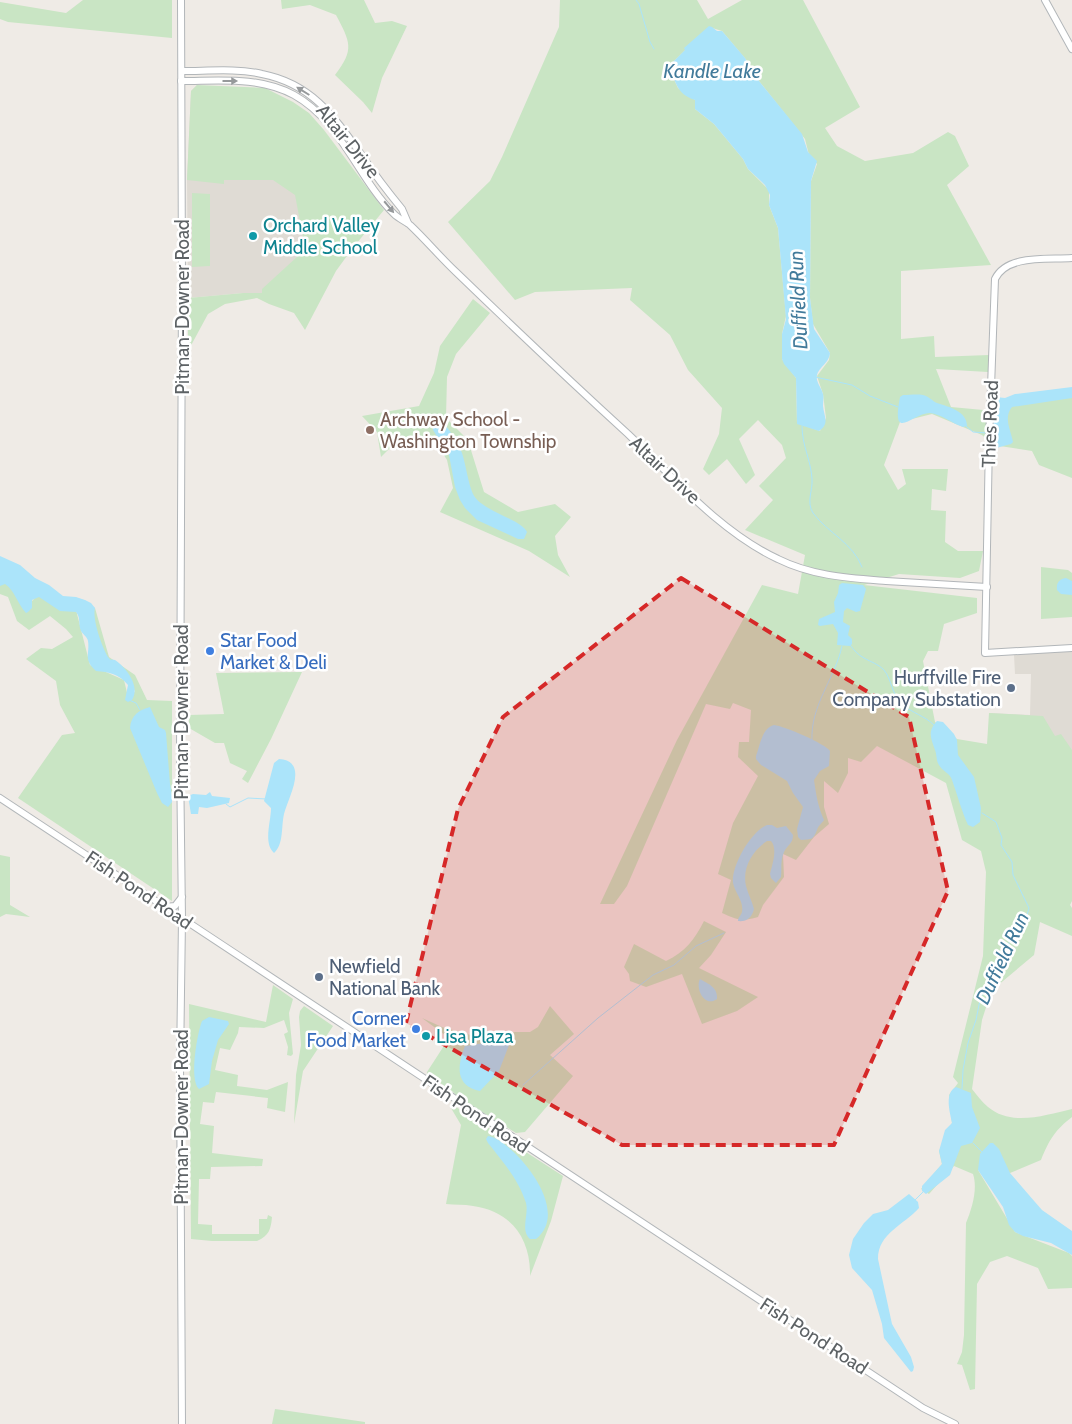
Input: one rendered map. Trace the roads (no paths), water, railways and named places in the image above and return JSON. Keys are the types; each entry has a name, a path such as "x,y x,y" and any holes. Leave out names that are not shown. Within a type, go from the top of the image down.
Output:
{"street":[{"name":"Pitman-Downer Road","path":"181,0 180,796 182,940 180,1065 182,1424"},
{"path":"1045,0 1072,49"},
{"name":"Altair Drive","path":"182,71 261,73 288,82 310,95 339,123 402,209 408,223"},
{"name":"Altair Drive","path":"181,81 250,81 279,88 297,96 313,108 325,120 396,216 408,223 455,272 566,377 712,514 742,538 788,563 830,576 987,587"},
{"name":"Thies Road","path":"1072,258 1013,262 1004,267 996,279 989,441 985,653 1072,648"},
{"name":"Fish Pond Road","path":"0,798 923,1408 955,1424"},
{"path":"165,907 175,906 182,896"},
{"path":"182,940 188,930 200,931"}],"water":[{"name":"Kandle Lake","path":"709,26 717,31 722,31 745,58 759,81 802,134 808,152 817,161 811,181 810,298 814,329 830,353 817,376 823,394 826,420 824,426 819,431 797,424 796,378 782,359 782,334 786,319 778,228 769,205 770,195 765,185 748,169 743,159 714,124 695,109 695,100 680,91 668,67 685,50 684,48"},
{"path":"1072,387 1072,398 1012,407 1008,415 1008,424 1013,442 996,448 993,445 996,397 1005,398 1015,394"},
{"path":"903,395 923,395 937,403 952,408 961,413 967,426 963,427 930,413 901,423 898,419 898,411 900,397"},
{"path":"439,424 448,429 461,451 471,490 477,500 523,527 527,532 524,539 518,539 477,520 465,508 455,487 449,455 433,430 433,427"},
{"path":"0,556 20,565 35,578 49,585 63,596 76,597 91,603 95,608 96,626 100,640 108,657 124,667 131,678 135,689 132,700 128,702 125,700 128,685 125,681 114,674 96,671 92,667 88,660 88,641 81,631 76,612 60,611 39,597 32,600 32,608 26,613 8,587 5,584 0,586"},
{"path":"1066,578 1072,581 1072,595 1061,594 1057,590 1058,582"},
{"path":"842,583 863,585 866,589 860,611 856,612 847,608 844,611 843,622 850,626 848,635 852,639 852,644 850,646 837,645 838,633 833,624 818,625 819,619 835,612 834,602 839,585"},
{"path":"150,707 159,727 165,730 166,733 172,796 172,802 168,807 162,803 157,793 130,728 136,714"},
{"path":"937,721 943,722 954,734 957,740 958,755 974,777 981,808 980,822 973,827 968,825 951,778 937,762 931,732"},
{"path":"774,725 804,736 821,744 830,751 829,766 820,771 814,780 816,795 824,820 810,839 801,840 798,837 797,829 803,807 787,781 761,765 756,759 764,733"},
{"path":"279,759 288,761 293,766 295,781 284,814 281,840 274,853 268,838 271,808 264,801 274,763"},
{"path":"210,792 212,796 230,798 229,803 207,808 199,807 198,814 191,814 188,796 193,794 206,795"},
{"path":"767,825 777,828 786,826 793,835 783,855 781,877 776,883 771,878 774,848 771,841 767,841 749,860 745,873 746,886 754,909 752,915 744,921 738,921 742,908 733,883 735,868 743,850 755,834"},
{"path":"700,979 714,989 717,999 709,1001 702,996 699,988"},
{"path":"209,1017 228,1021 229,1024 218,1040 212,1061 209,1084 199,1089 196,1084 194,1067 196,1046 202,1021"},
{"path":"498,1041 507,1042 509,1045 499,1071 480,1091 466,1085 460,1074 460,1061 465,1046"},
{"path":"956,1087 971,1093 972,1107 980,1128 972,1143 961,1146 950,1175 926,1194 922,1191 922,1186 942,1164 939,1151 945,1130 952,1123 949,1098 952,1090"},
{"path":"488,1136 501,1142 517,1155 535,1177 542,1190 547,1204 548,1217 545,1229 536,1239 530,1239 527,1235 525,1227 527,1208 523,1195 510,1172 488,1143 486,1139"},
{"path":"990,1143 993,1143 999,1149 1010,1173 1042,1210 1072,1231 1072,1255 1051,1243 1023,1236 1015,1232 1009,1225 1003,1207 978,1170 980,1154"},
{"path":"909,1194 918,1202 919,1208 882,1242 878,1259 892,1324 911,1357 914,1367 911,1372 884,1338 872,1290 852,1268 849,1255 853,1239 864,1223 873,1214 888,1210"}],"waterway":[{"name":"Duffield Run","path":"636,0 654,49"},
{"path":"815,377 852,385 870,396 898,407"},
{"name":"Duffield Run","path":"802,426 803,440 811,472 811,509 819,520 853,551 862,567"},
{"path":"966,426 973,432 987,433"},
{"name":"Duffield Run","path":"850,645 860,655 884,670 898,700 902,704 934,725"},
{"path":"812,741 812,728 815,716 839,658 842,646"},
{"path":"129,700 136,703 140,710"},
{"path":"226,804 230,807 248,798 266,799"},
{"name":"Duffield Run","path":"962,1089 968,1043 976,1020 980,1000 984,990 994,979 1014,931 1027,915 1029,908 1013,875 1012,862 1001,845 1002,838 996,822 982,813"},
{"path":"523,1085 598,1018 653,975 674,965 696,946 724,933"},
{"name":"Duffield Run","path":"973,1143 982,1152"},
{"path":"915,1200 923,1192"}],"place":[{"name":"Orchard Valley Middle School","path":"253,236"},
{"name":"Archway School - Washington Township","path":"370,430"},
{"name":"Star Food Market & Deli","path":"210,651"},
{"name":"Hurffville Fire Company Substation","path":"1011,688"},
{"name":"Newfield National Bank","path":"319,977"},
{"name":"Corner Food Market","path":"416,1029"},
{"name":"Lisa Plaza","path":"426,1036"}]}
